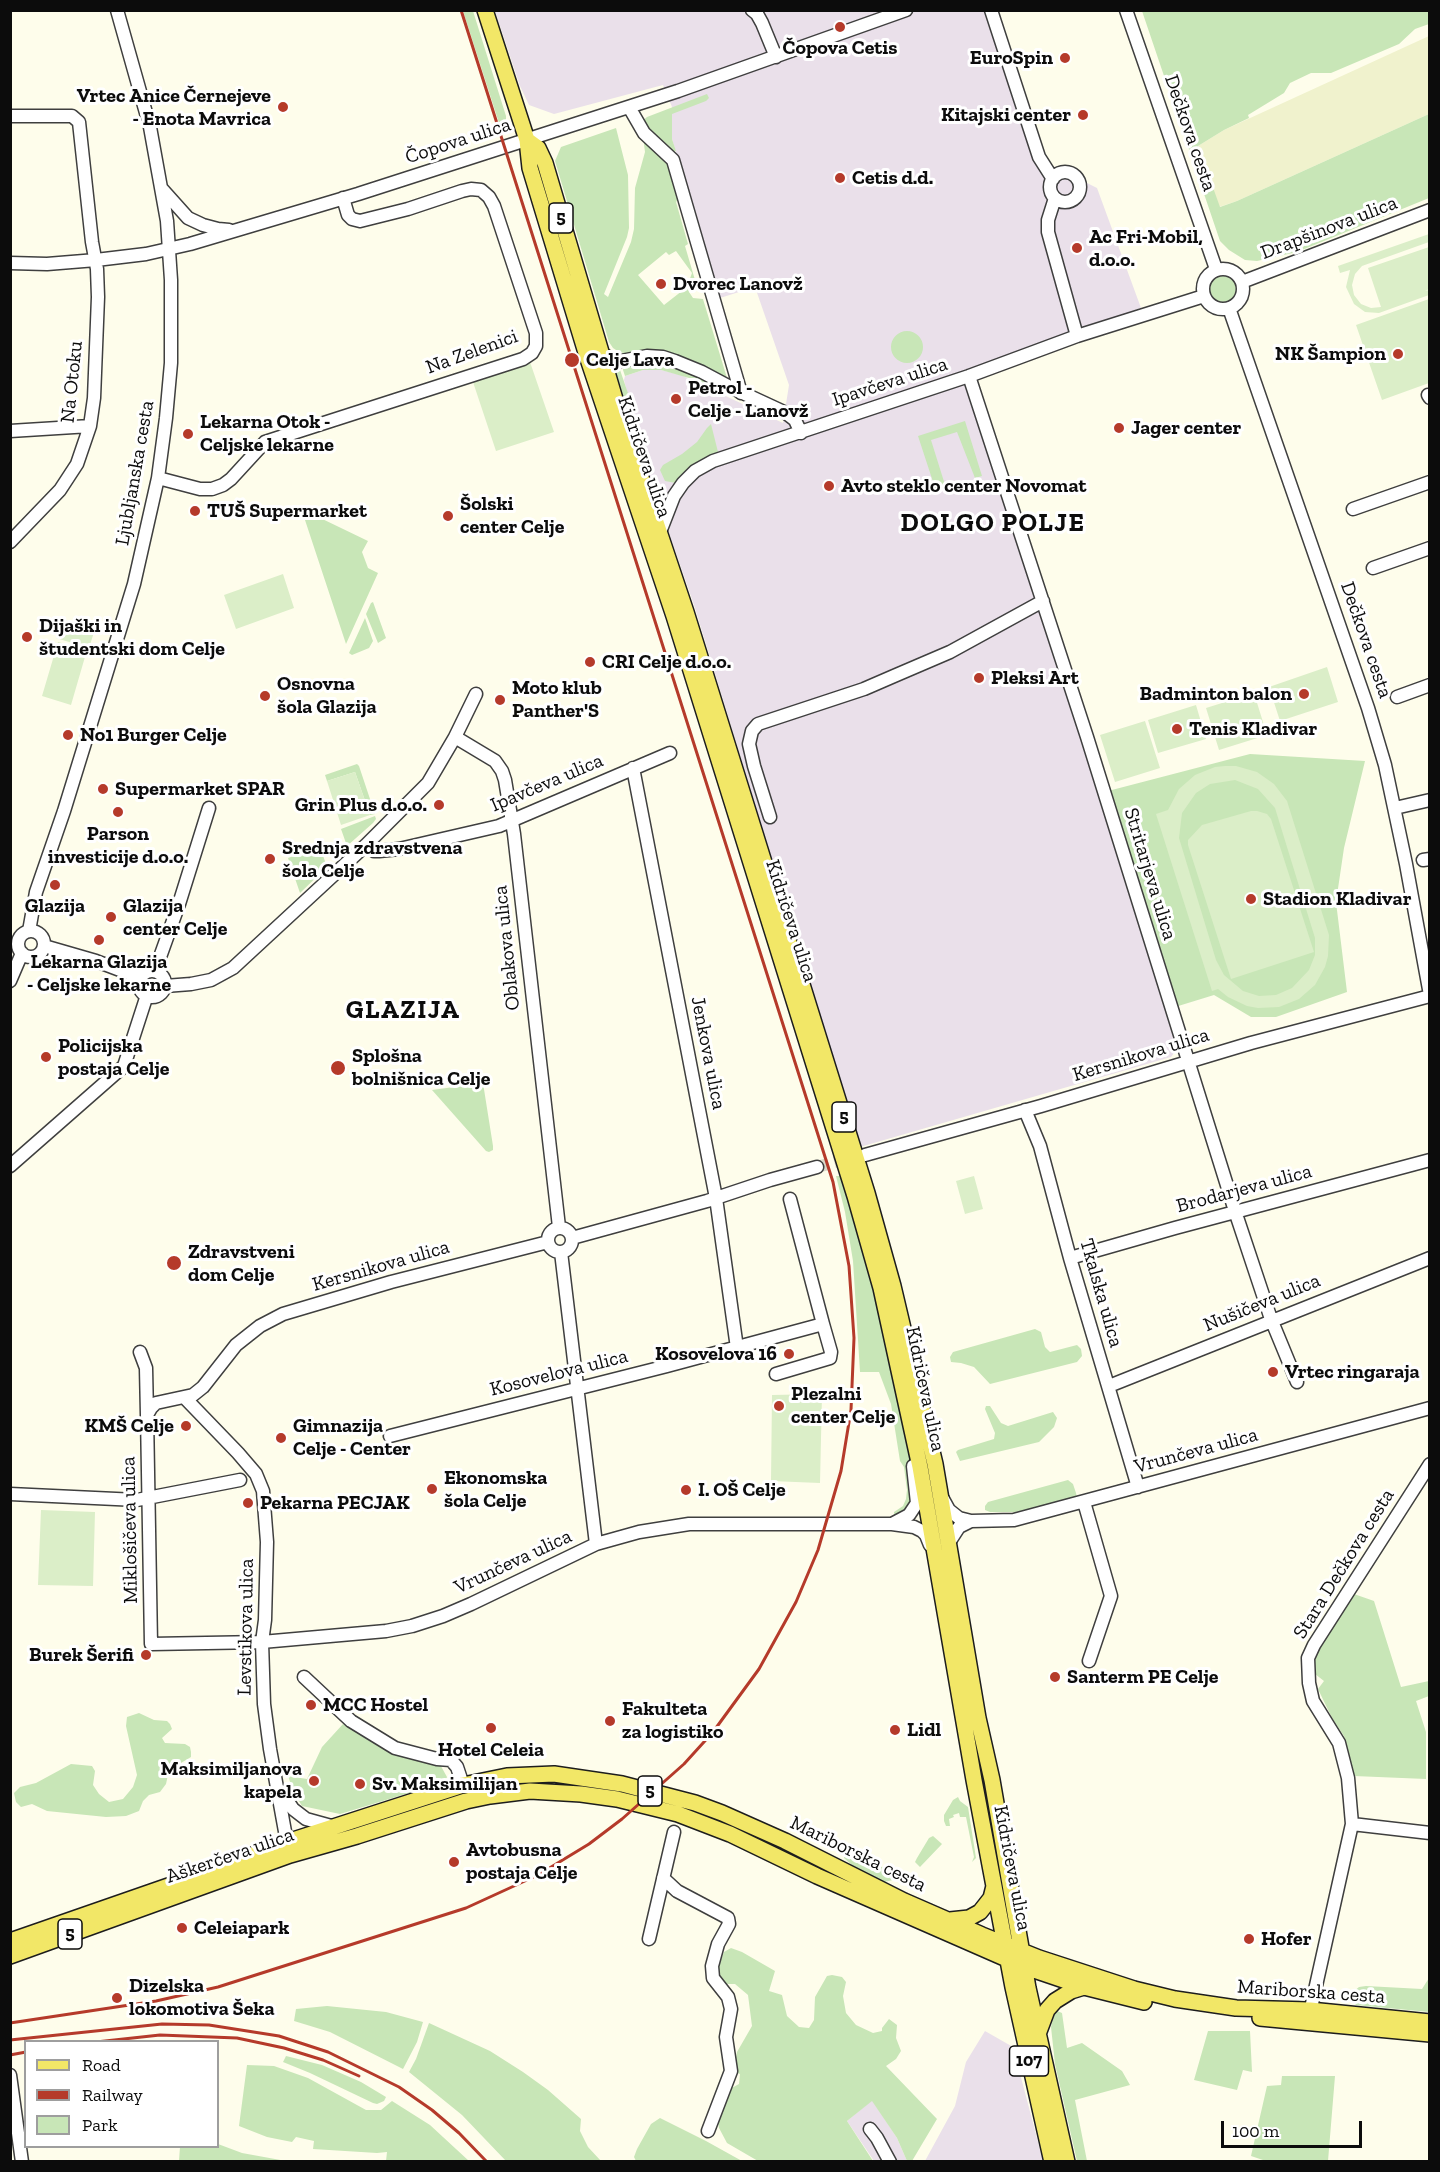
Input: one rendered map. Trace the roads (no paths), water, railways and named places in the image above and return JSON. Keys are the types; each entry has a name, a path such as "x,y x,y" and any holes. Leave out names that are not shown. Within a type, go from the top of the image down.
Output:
{"main road":[{"name":"5","path":"485,10 527,140"},
{"name":"Kidričeva ulica","path":"527,140 538,148 545,164 617,406 660,532 867,1193 893,1286 938,1486 1025,1967 1030,2035 1052,2162"},
{"name":"Kidričeva ulica","path":"527,140 530,168 587,356 671,606 855,1196 881,1288 911,1419 1005,1945 1067,2162"},
{"name":"Mariborska cesta","path":"463,1785 507,1776 554,1774 622,1784 695,1803 749,1824 1009,1960 1084,1987 1204,2013 1430,2022"},
{"name":"Aškerčeva ulica","path":"10,1956 288,1849 334,1827 463,1785"},
{"name":"Mariborska cesta","path":"466,1801 530,1791 617,1799 678,1814 730,1834 817,1876 948,1927 1134,1989 1175,1999 1430,2034"},
{"name":"Aškerčeva ulica","path":"10,1941 197,1876 288,1849 357,1836 466,1801"},
{"path":"948,1927 980,1912 991,1898 994,1884"},
{"path":"948,1927 1001,1969 1009,1986 1015,2015 1030,2035"},
{"name":"107","path":"1030,2035 1055,2001 1071,1991 1084,1987"}],"street":[{"name":"Ljubljanska cesta","path":"10,981 22,953 18,947 18,940 22,934 29,931 36,892 64,811 134,584 158,478 166,418 171,363 169,250 162,189 150,127 117,10"},
{"path":"752,10 762,23 776,57"},
{"name":"Čopova ulica","path":"10,263 97,266 169,250 343,198 629,107 906,10"},
{"path":"991,10 1039,157 1053,179 1051,191 1055,198 1063,202 1071,201 1077,196 1080,184 1076,177 1068,173 1060,174 1053,179"},
{"name":"Dečkova cesta","path":"1126,10 1216,269"},
{"path":"629,107 644,133 673,160 698,240 736,390"},
{"name":"Na Otoku","path":"10,116 72,116 79,122 92,242 97,266 94,398 90,426 77,464 60,490 10,542"},
{"path":"162,189 188,218 218,230 239,230"},
{"name":"Na Zelenici","path":"158,478 200,489 212,489 231,479 266,442 513,362 532,353 536,346 536,333 489,196 481,190 462,191 408,209 360,221 348,215 343,198"},
{"path":"1055,198 1048,220 1048,232 1077,336"},
{"name":"Drapšinova ulica","path":"1242,282 1430,210"},
{"path":"1216,269 1228,269 1234,272 1242,282 1240,300 1229,308 1211,306 1204,296 1203,283 1216,269"},
{"name":"Ipavčeva ulica","path":"660,532 675,496 695,471 713,461 969,376 1077,336 1204,296"},
{"name":"Dečkova cesta","path":"1229,308 1368,708 1395,808 1430,996"},
{"path":"603,354 616,362 647,356 663,357 702,372 786,413 795,420 801,432"},
{"name":"Stritarjeva ulica","path":"969,376 1043,601 1235,1211 1271,1320 1297,1382"},
{"path":"10,431 90,426"},
{"path":"1353,509 1430,482"},
{"path":"1373,568 1430,548"},
{"path":"770,817 754,766 750,744 752,731 758,724 864,689 950,652 1043,601"},
{"path":"1397,697 1430,685"},
{"path":"165,986 161,975 155,972 147,972 141,978 141,990 147,995 158,995 165,986 212,980 233,968 366,845 428,783 455,737 476,694"},
{"name":"Oblakova ulica","path":"455,737 486,754 502,771 511,822 559,1227"},
{"name":"Ipavčeva ulica","path":"366,845 379,852 399,849 511,822 670,753"},
{"name":"Jenkova ulica","path":"633,768 716,1198 737,1348"},
{"path":"1395,808 1430,800"},
{"path":"155,972 209,808"},
{"path":"22,953 28,957 35,956 41,953 44,946 40,934 29,931"},
{"path":"44,946 141,978"},
{"path":"10,1166 124,1066 147,995"},
{"name":"Kersnikova ulica","path":"865,1155 1187,1061 1430,996"},
{"name":"Tkalska ulica","path":"1025,1110 1040,1146 1070,1258 1138,1487"},
{"name":"Brodarjeva ulica","path":"1070,1258 1235,1211 1430,1160"},
{"path":"572,1238 817,1167"},
{"path":"776,1374 830,1358 831,1352 790,1199"},
{"path":"559,1227 569,1231 572,1238 568,1249 561,1252 554,1251 548,1242 550,1232 559,1227"},
{"name":"Kersnikova ulica","path":"184,1397 193,1395 203,1387 237,1345 260,1326 283,1314 391,1282 548,1242"},
{"path":"561,1252 596,1544"},
{"name":"Nušičeva ulica","path":"1109,1386 1430,1258"},
{"name":"Kosovelova ulica","path":"390,1436 737,1348 822,1324"},
{"name":"Miklošičeva ulica","path":"140,1352 146,1368 151,1644"},
{"path":"147,1415 156,1403 184,1397"},
{"name":"Levstikova ulica","path":"184,1397 256,1474 263,1491 266,1505 265,1620 262,1642 264,1704 288,1849"},
{"name":"Vrunčeva ulica","path":"971,1521 1014,1520 1430,1408"},
{"path":"892,1524 909,1515 917,1503 910,1439 911,1419"},
{"name":"Stara Dečkova cesta","path":"1309,2016 1352,1824 1348,1778 1339,1743 1313,1701 1309,1683 1308,1658 1314,1645 1430,1464"},
{"path":"10,1494 149,1499 240,1480"},
{"path":"938,1486 949,1510 959,1518 971,1521"},
{"path":"1084,1502 1111,1596 1089,1661"},
{"path":"948,1544 959,1527 971,1521"},
{"name":"Vrunčeva ulica","path":"151,1644 262,1642 386,1631 412,1626 444,1616 596,1544 639,1532 689,1524 892,1524 914,1527 926,1535 940,1582"},
{"path":"304,1677 351,1721 395,1748 437,1759 451,1760 457,1767 463,1785"},
{"path":"276,1781 293,1809 306,1819 334,1827"},
{"path":"1352,1824 1430,1833"},
{"path":"649,1939 674,1832"},
{"path":"663,1878 677,1891 728,1918 729,1924 718,1944 712,1966 713,1978 728,1997 731,2009 726,2037 731,2071 708,2131"},
{"path":"10,2075 22,2162"},
{"path":"870,2129 890,2162"}],"tunnel":[{"path":"817,1167 850,1158"}],"railway":[{"path":"10,2023 156,2001 218,1987 466,1908 538,1875 589,1844 622,1819 684,1764 713,1732 759,1669 796,1602 818,1550 841,1471 851,1410 854,1338 849,1266 833,1182 461,10"},
{"path":"10,2040 162,2024 209,2025 279,2036 328,2052 399,2087 432,2110 459,2133 487,2162"},
{"path":"114,2040 160,2035 237,2038 284,2048 323,2060 359,2076"},
{"path":"10,2055 24,2052"}],"place":[{"name":"Čopova Cetis","path":"840,27"},
{"name":"EuroSpin","path":"1065,58"},
{"name":"Vrtec Anice Černejeve - Enota Mavrica","path":"283,107"},
{"name":"Kitajski center","path":"1083,115"},
{"name":"Cetis d.d.","path":"840,178"},
{"name":"Ac Fri-Mobil, d.o.o.","path":"1077,248"},
{"name":"Dvorec Lanovž","path":"661,284"},
{"name":"NK Šampion","path":"1398,354"},
{"name":"Celje Lava","path":"572,360"},
{"name":"Petrol - Celje - Lanovž","path":"676,399"},
{"name":"Jager center","path":"1119,428"},
{"name":"Lekarna Otok - Celjske lekarne","path":"188,434"},
{"name":"Avto steklo center Novomat","path":"829,486"},
{"name":"TUŠ Supermarket","path":"195,511"},
{"name":"Šolski center Celje","path":"448,516"},
{"name":"Dijaški in študentski dom Celje","path":"27,637"},
{"name":"CRI Celje d.o.o.","path":"590,662"},
{"name":"Pleksi Art","path":"979,678"},
{"name":"Badminton balon","path":"1304,694"},
{"name":"Osnovna šola Glazija","path":"265,696"},
{"name":"Moto klub Panther'S","path":"500,700"},
{"name":"Tenis Kladivar","path":"1177,729"},
{"name":"No1 Burger Celje","path":"68,735"},
{"name":"Supermarket SPAR","path":"103,789"},
{"name":"Grin Plus d.o.o.","path":"439,805"},
{"name":"Parson investicije d.o.o.","path":"118,812"},
{"name":"Srednja zdravstvena šola Celje","path":"270,859"},
{"name":"Glazija","path":"55,885"},
{"name":"Stadion Kladivar","path":"1251,899"},
{"name":"Glazija center Celje","path":"111,917"},
{"name":"Lekarna Glazija - Celjske lekarne","path":"99,940"},
{"name":"Policijska postaja Celje","path":"46,1057"},
{"name":"Splošna bolnišnica Celje","path":"338,1068"},
{"name":"Zdravstveni dom Celje","path":"174,1263"},
{"name":"Kosovelova 16","path":"789,1354"},
{"name":"Vrtec ringaraja","path":"1273,1372"},
{"name":"Plezalni center Celje","path":"779,1406"},
{"name":"KMŠ Celje","path":"186,1426"},
{"name":"Gimnazija Celje - Center","path":"281,1438"},
{"name":"Ekonomska šola Celje","path":"432,1489"},
{"name":"I. OŠ Celje","path":"686,1490"},
{"name":"Pekarna PECJAK","path":"248,1503"},
{"name":"Burek Šerifi","path":"146,1655"},
{"name":"Santerm PE Celje","path":"1055,1677"},
{"name":"MCC Hostel","path":"311,1705"},
{"name":"Fakulteta za logistiko","path":"610,1721"},
{"name":"Hotel Celeia","path":"491,1728"},
{"name":"Lidl","path":"895,1730"},
{"name":"Maksimiljanova kapela","path":"314,1781"},
{"name":"Sv. Maksimilijan","path":"360,1784"},
{"name":"Avtobusna postaja Celje","path":"454,1862"},
{"name":"Celeiapark","path":"182,1928"},
{"name":"Hofer","path":"1249,1939"},
{"name":"Dizelska lokomotiva Šeka","path":"117,1998"}],"district":[{"name":"DOLGO POLJE","path":"993,524"},
{"name":"GLAZIJA","path":"403,1011"}]}
